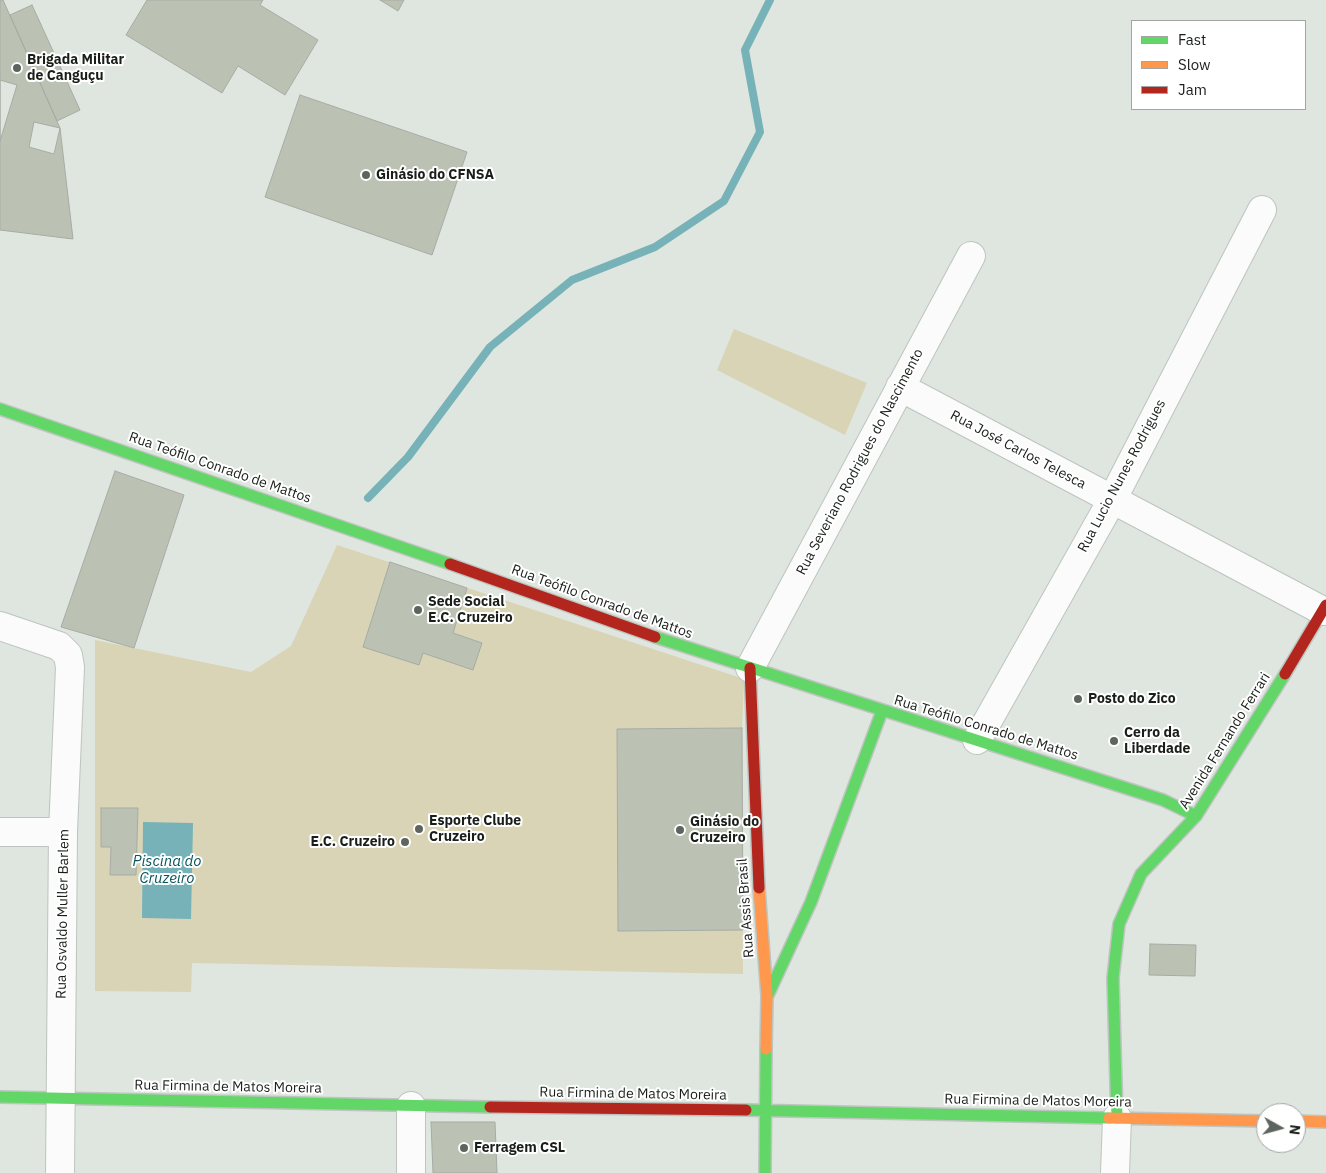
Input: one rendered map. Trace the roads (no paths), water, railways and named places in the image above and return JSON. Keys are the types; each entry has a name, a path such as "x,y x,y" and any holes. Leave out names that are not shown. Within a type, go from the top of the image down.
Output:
{"street":[{"name":"Rua Lucio Nunes Rodrigues","path":"977,740 1112,500 1262,210"},
{"name":"Rua Severiano Rodrigues do Nascimento","path":"750,668 971,256"},
{"name":"Rua José Carlos Telesca","path":"900,387 1112,500 1324,608"},
{"name":"Rua Teófilo Conrado de Mattos","path":"0,409 506,582 681,648 750,668 1163,800 1196,816"},
{"name":"Avenida Fernando Ferrari","path":"1117,1118 1113,978 1119,924 1141,874 1196,816 1250,733 1324,608"},
{"name":"Rua Osvaldo Muller Barlem","path":"0,626 59,646 68,656 70,666 64,832 60,1173"},
{"name":"Rua Assis Brasil","path":"750,668 760,916 767,996 765,1173"},
{"name":"Rua Assis Brasil","path":"767,996 811,902 882,711"},
{"path":"0,832 64,832"},
{"name":"Rua Firmina de Matos Moreira","path":"0,1097 411,1106 766,1110 1256,1121"},
{"path":"411,1106 412,1173"},
{"path":"1115,1173 1117,1118"},
{"path":"1306,1121 1326,1122"}],"water":[{"name":"Piscina do Cruzeiro","path":"143,822 193,823 191,919 142,918"}],"waterway":[{"path":"368,498 408,457 490,347 572,280 655,247 724,201 760,132 745,50 770,0"}],"place":[{"name":"Brigada Militar de Canguçu","path":"17,68"},
{"name":"Ginásio do CFNSA","path":"366,175"},
{"name":"Sede Social E.C. Cruzeiro","path":"418,610"},
{"name":"Posto do Zico","path":"1078,699"},
{"name":"Cerro da Liberdade","path":"1114,741"},
{"name":"Esporte Clube Cruzeiro","path":"419,829"},
{"name":"Ginásio do Cruzeiro","path":"680,830"},
{"name":"E.C. Cruzeiro","path":"405,842"},
{"name":"Ferragem CSL","path":"464,1148"}]}
